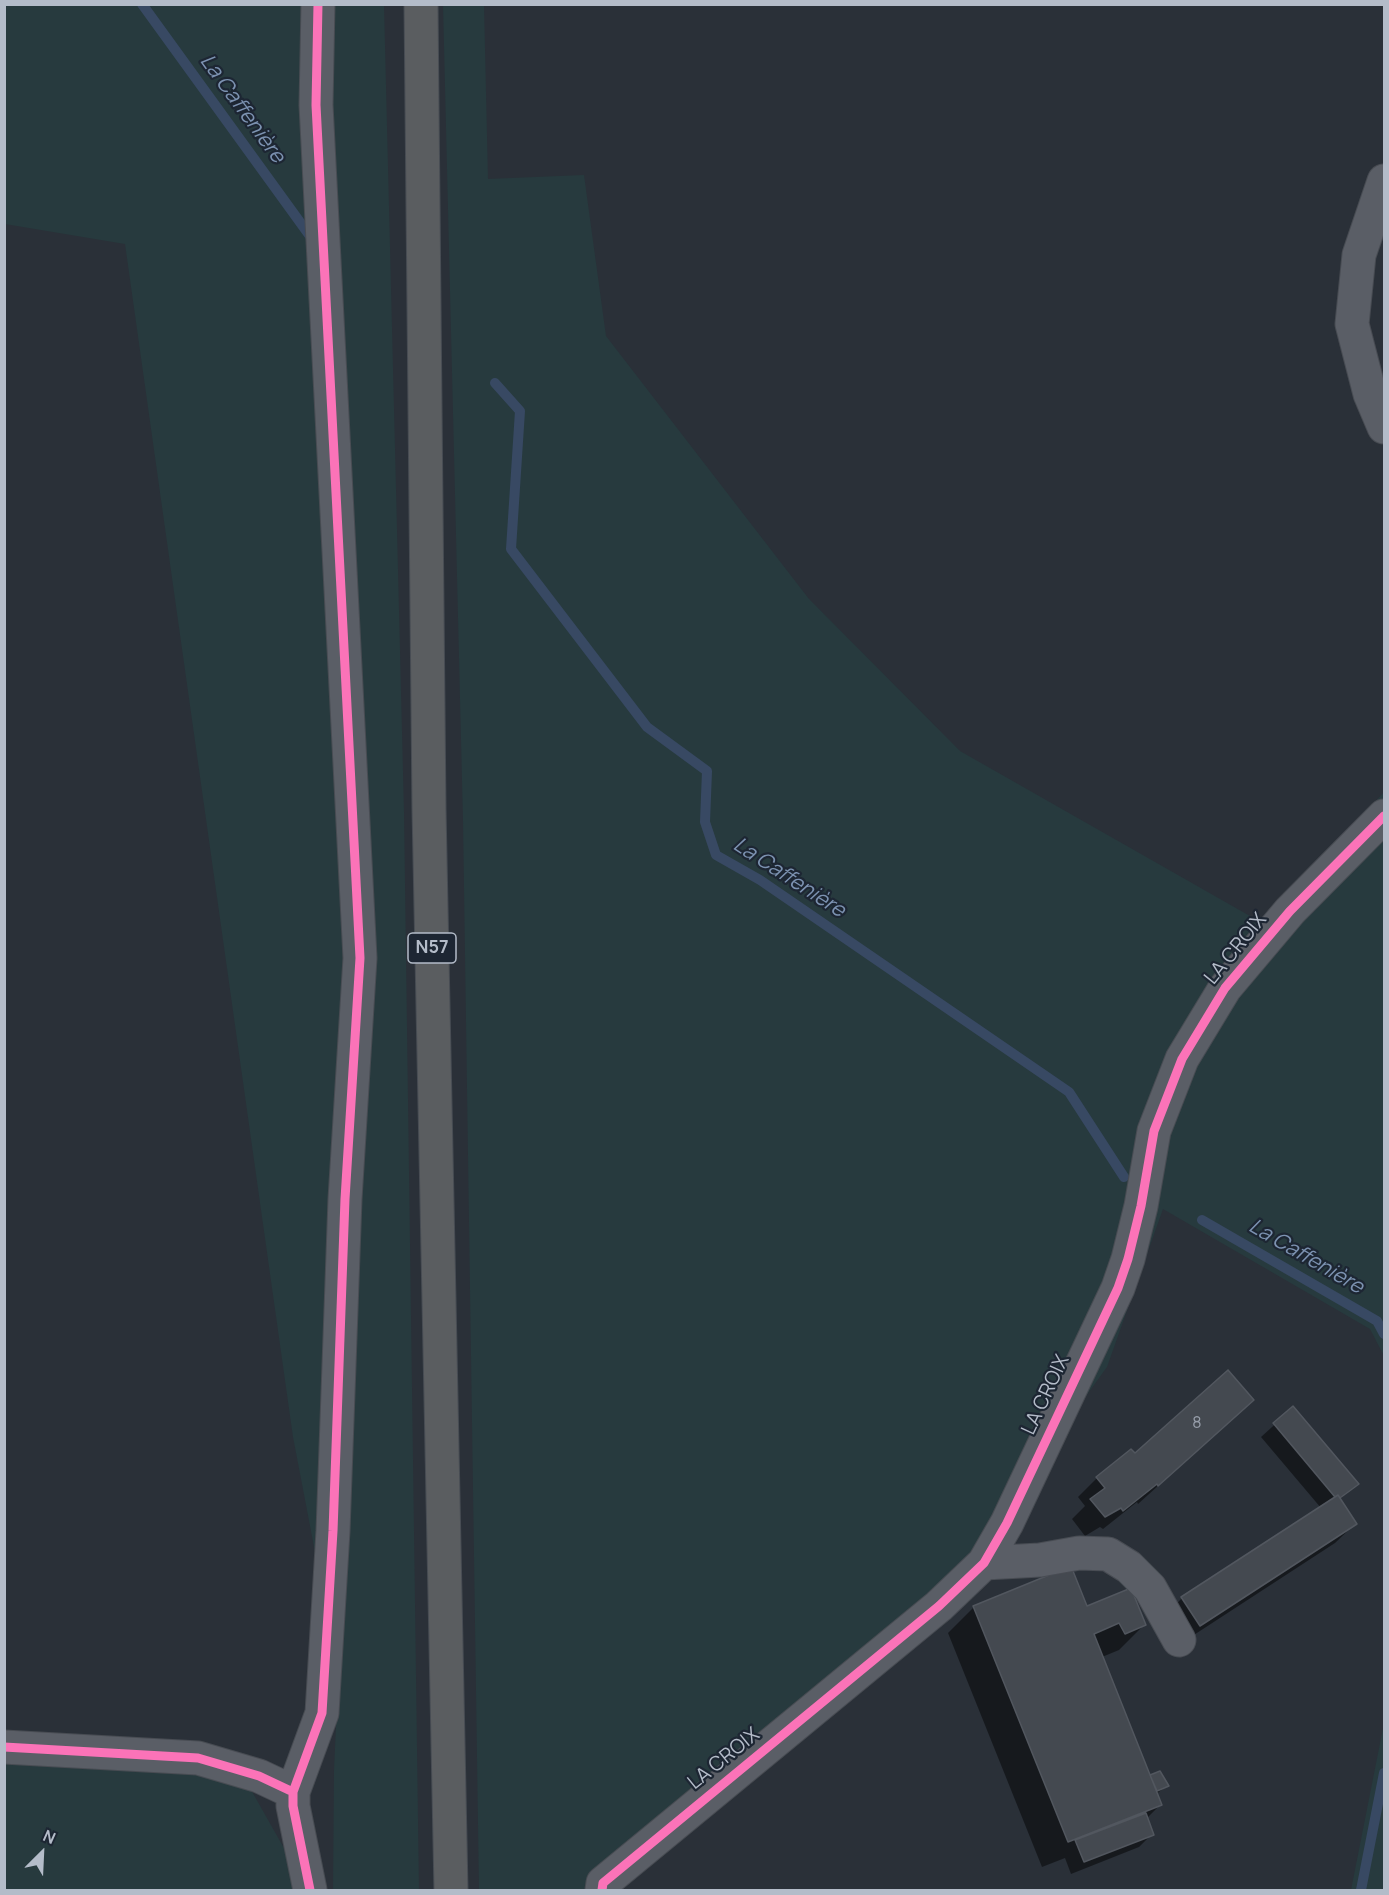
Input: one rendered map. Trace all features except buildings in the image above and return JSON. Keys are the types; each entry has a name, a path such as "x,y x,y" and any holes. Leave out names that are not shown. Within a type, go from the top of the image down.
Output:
{"highway":[{"name":"N57","path":"421,4 429,821 451,1890"}],"street":[{"path":"310,1890 293,1806 293,1792 322,1713 333,1531 345,1199 360,958 316,105 318,4"},
{"path":"1384,181 1359,255 1352,324 1370,394 1384,427"},
{"name":"LA CROIX","path":"602,1890 603,1883 939,1606 984,1563 1007,1523 1055,1416 1118,1288 1141,1206 1154,1131 1182,1059 1225,988 1290,911 1384,816"},
{"path":"984,1563 1040,1560 1079,1553 1108,1554 1129,1567 1150,1588 1179,1640"},
{"path":"4,1747 198,1758 260,1776 293,1792"}],"green space":[{"path":"4,5 311,5 350,949 324,1599 293,1437 125,244 5,224"},
{"path":"332,5 384,5 404,812 419,1890 333,1890 334,1770 360,1205 330,107"},
{"path":"443,5 484,5 488,179 584,175 606,336 809,599 960,751 1264,924 1384,792 1384,1356 1370,1329 1163,1209 1107,1367 979,1544 899,1622 627,1848 583,1890 479,1890 463,821"},
{"path":"1384,1723 1384,1890 1351,1890"},
{"path":"5,1757 148,1760 250,1788 298,1873 298,1890 5,1890"}],"waterway":[{"name":"La Caffenière","path":"142,4 310,236"},
{"name":"La Caffenière","path":"495,383 520,411 511,549 647,727 707,771 705,822 716,855 760,880 1069,1092 1124,1177"},
{"name":"La Caffenière","path":"1202,1220 1377,1321 1384,1334"},
{"name":"La Caffenière","path":"1361,1890 1384,1773"}],"cycle path":[{"path":"310,1890 293,1806 293,1792 322,1713 333,1531 345,1199 360,958 316,105 318,4"},
{"path":"602,1890 603,1883 939,1606 984,1563 1007,1523 1118,1288 1141,1206 1154,1131 1182,1059 1225,988 1290,911 1384,816"},
{"path":"4,1747 198,1758 259,1776 293,1792"}]}
